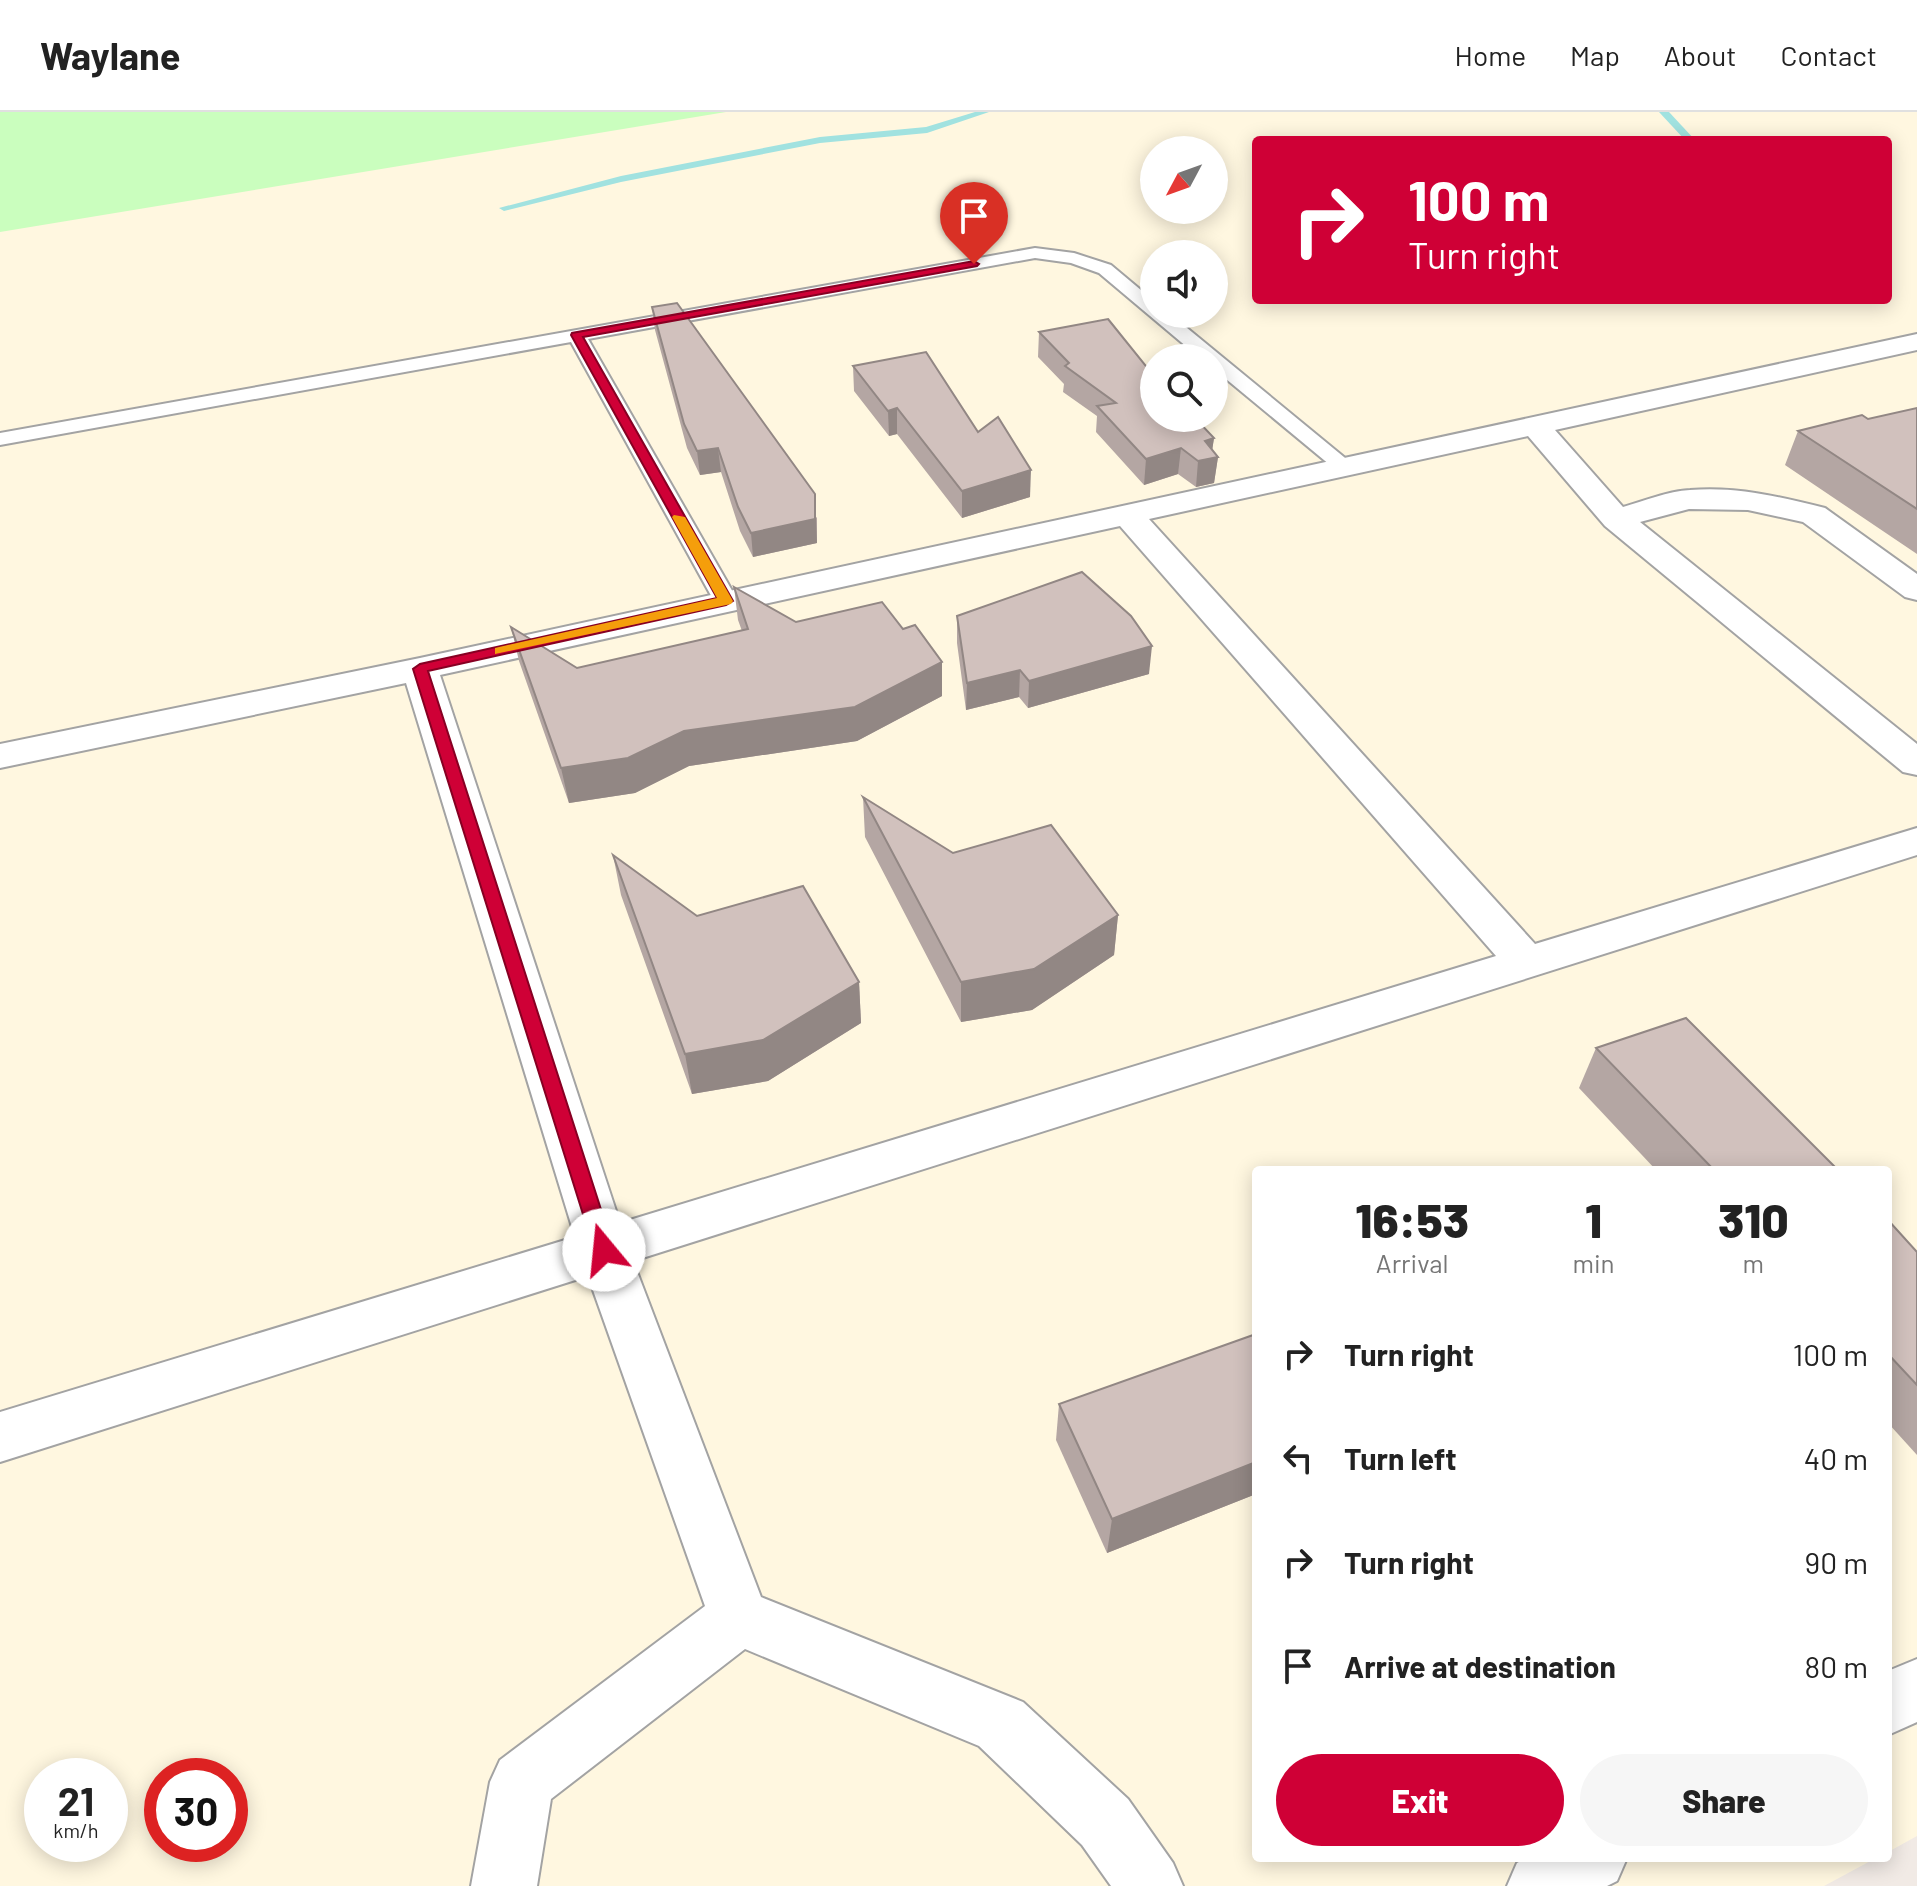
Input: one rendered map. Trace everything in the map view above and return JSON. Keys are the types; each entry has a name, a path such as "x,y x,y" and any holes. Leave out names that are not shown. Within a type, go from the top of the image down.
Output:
{"street":[{"path":"0,756 420,669 1917,342"},
{"path":"1535,425 1616,519 1917,763"},
{"path":"1616,519 1688,499 1748,500 1814,515 1917,590"},
{"path":"1126,513 1527,963"},
{"path":"420,669 604,1250 739,1617 1001,1724 1105,1822 1150,1886"},
{"path":"0,1437 1917,841"},
{"path":"504,1886 522,1782 739,1617"},
{"path":"1892,1702 1917,1689"},
{"path":"1540,1886 1586,1862"}],"lane":[{"path":"0,439 1035,253 1074,258 1105,269 1140,298"},
{"path":"1176,328 1195,344"},
{"path":"576,335 726,601"},
{"path":"1228,371 1343,466"}],"shaded area":[{"path":"0,112 1917,112 1917,1836 1892,1850 1892,1166 1252,1166 1252,1862 1869,1862 1824,1886 0,1886"}],"green space":[{"path":"0,112 726,112 0,232"}],"building":[{"path":"677,303 815,494 815,519 751,533 738,507 718,448 697,451 684,424 652,307"},
{"path":"1108,319 1140,359 1140,432 1208,432 1214,438 1205,441 1218,457 1198,461 1181,448 1146,459 1097,406 1116,403 1065,366 1069,363 1039,332"},
{"path":"926,352 978,432 998,417 1031,470 962,491 897,408 888,411 853,366"},
{"path":"1917,408 1917,509 1798,431 1862,415 1868,419"},
{"path":"1082,572 1131,616 1152,646 1029,681 1020,670 967,683 957,616"},
{"path":"734,587 796,622 882,602 903,629 915,625 942,662 855,707 684,731 628,758 561,768 511,627 577,668 748,629"},
{"path":"863,797 953,853 1051,825 1118,915 1034,969 961,982"},
{"path":"613,855 697,916 803,886 859,982 763,1040 685,1054"},
{"path":"1686,1018 1834,1166 1710,1166 1596,1048"},
{"path":"1892,1224 1917,1252 1917,1385 1892,1358"},
{"path":"1252,1335 1252,1464 1112,1519 1059,1404"}],"waterway":[{"path":"504,208 621,179 820,140 927,130 984,112"},
{"path":"1664,112 1686,136"}],"slow traffic":[{"path":"501,651 726,601 679,517"}],"route":[{"path":"604,1250 420,669 726,601 576,335 974,264"}]}
